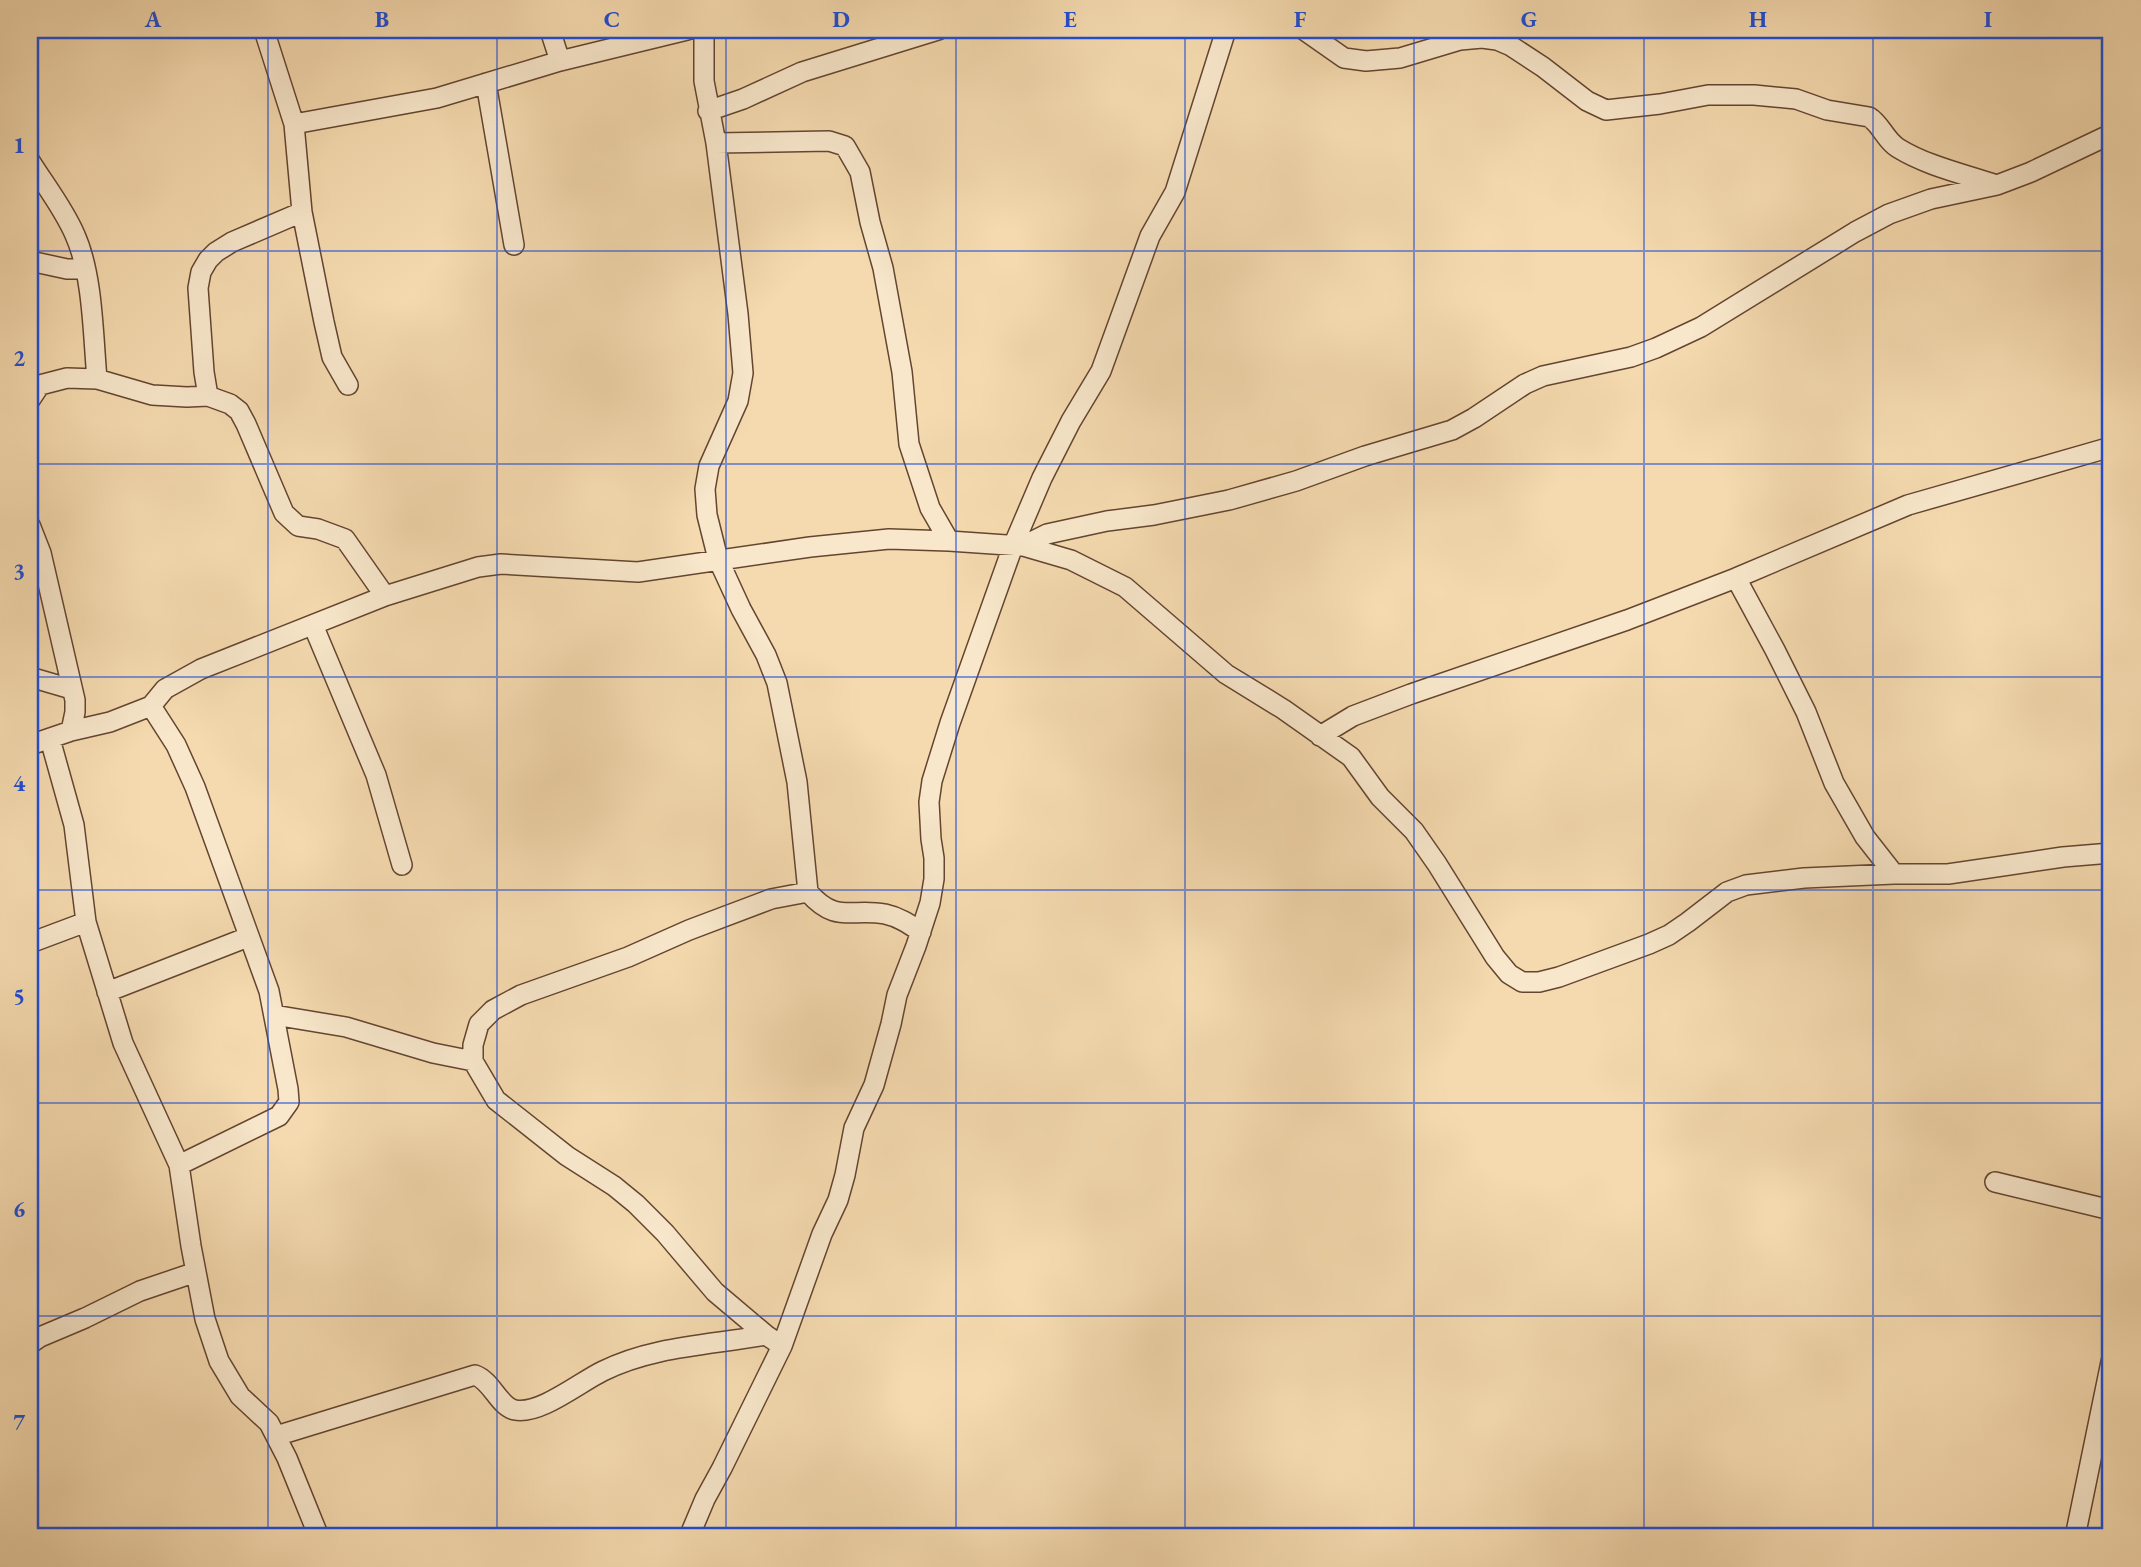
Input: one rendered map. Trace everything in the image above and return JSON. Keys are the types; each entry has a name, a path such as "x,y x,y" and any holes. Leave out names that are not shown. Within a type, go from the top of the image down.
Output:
{"street":[{"path":"264,30 294,124 302,212 332,357 348,385"},
{"path":"550,30 560,61"},
{"path":"294,124 437,98 560,61 687,30"},
{"path":"704,30 704,81 716,143 743,373 738,401 709,466 705,489 706,515 718,559 766,654 777,683 797,782 808,892 826,910 886,914 897,917 920,932"},
{"path":"708,111 743,99 802,72 938,30"},
{"path":"689,1537 722,1468 774,1340 838,1200 854,1128 874,1085 897,995 930,903 934,879 929,817 932,781 950,723 1042,478 1101,371 1150,236 1175,192 1226,30"},
{"path":"1304,30 1344,58 1366,61 1400,58 1460,40 1497,40 1543,67 1587,101 1606,110 1660,104 1707,94 1754,94 1796,99 1827,110 1868,117 1874,120 1888,140 1905,152 1997,185"},
{"path":"486,83 514,246"},
{"path":"1018,546 1048,534 1095,523 1229,500 1452,430 1525,384 1543,376 1631,357 1701,327 1889,214 1931,199 1997,185 2111,134"},
{"path":"716,143 829,141 845,146 860,172 883,268 902,372 909,444 930,508 949,541"},
{"path":"30,161 76,236 85,269 97,379"},
{"path":"208,396 198,288 201,272 216,252 232,242 302,212"},
{"path":"30,261 67,269 85,269"},
{"path":"30,400 40,385 67,378 97,379 152,395 208,396 230,404 239,411 284,513 298,526 318,529 345,539 384,596"},
{"path":"1320,736 1353,716 1627,620 1736,578 1908,505 2111,447"},
{"path":"30,525 41,553 75,700 71,731"},
{"path":"30,745 71,731 110,722 151,706 165,689 201,669 384,596 478,567 501,565 638,572 718,559 889,539 949,541 1018,546 1071,560 1125,587 1226,674 1283,709 1351,757 1380,797 1414,831 1495,957 1509,974 1522,982 1539,982 1559,977 1669,935 1727,892 1746,885 1804,878 1948,874 2111,853"},
{"path":"1736,578 1806,712 1833,783 1865,837 1894,874"},
{"path":"313,625 376,775 402,865"},
{"path":"30,677 71,689"},
{"path":"151,706 176,745 195,787 269,991 289,1102 279,1116 179,1165"},
{"path":"1301,723 1353,716"},
{"path":"50,739 74,825 86,922 123,1043 179,1165 205,1319 219,1361 240,1396 269,1423 319,1537"},
{"path":"774,1340 715,1293 665,1233 636,1204 614,1186 567,1156 496,1100 473,1061 473,1045 479,1024 494,1010 521,995 628,957 689,930 771,900 808,892"},
{"path":"30,943 86,922"},
{"path":"107,992 248,937"},
{"path":"274,1015 346,1027 433,1053 473,1061"},
{"path":"1995,1182 2111,1210"},
{"path":"30,1344 140,1291 196,1272"},
{"path":"276,1436 475,1375 493,1389 509,1408 520,1410 538,1407 603,1371 637,1357 680,1348 774,1340"},
{"path":"2075,1537 2111,1363"}]}
